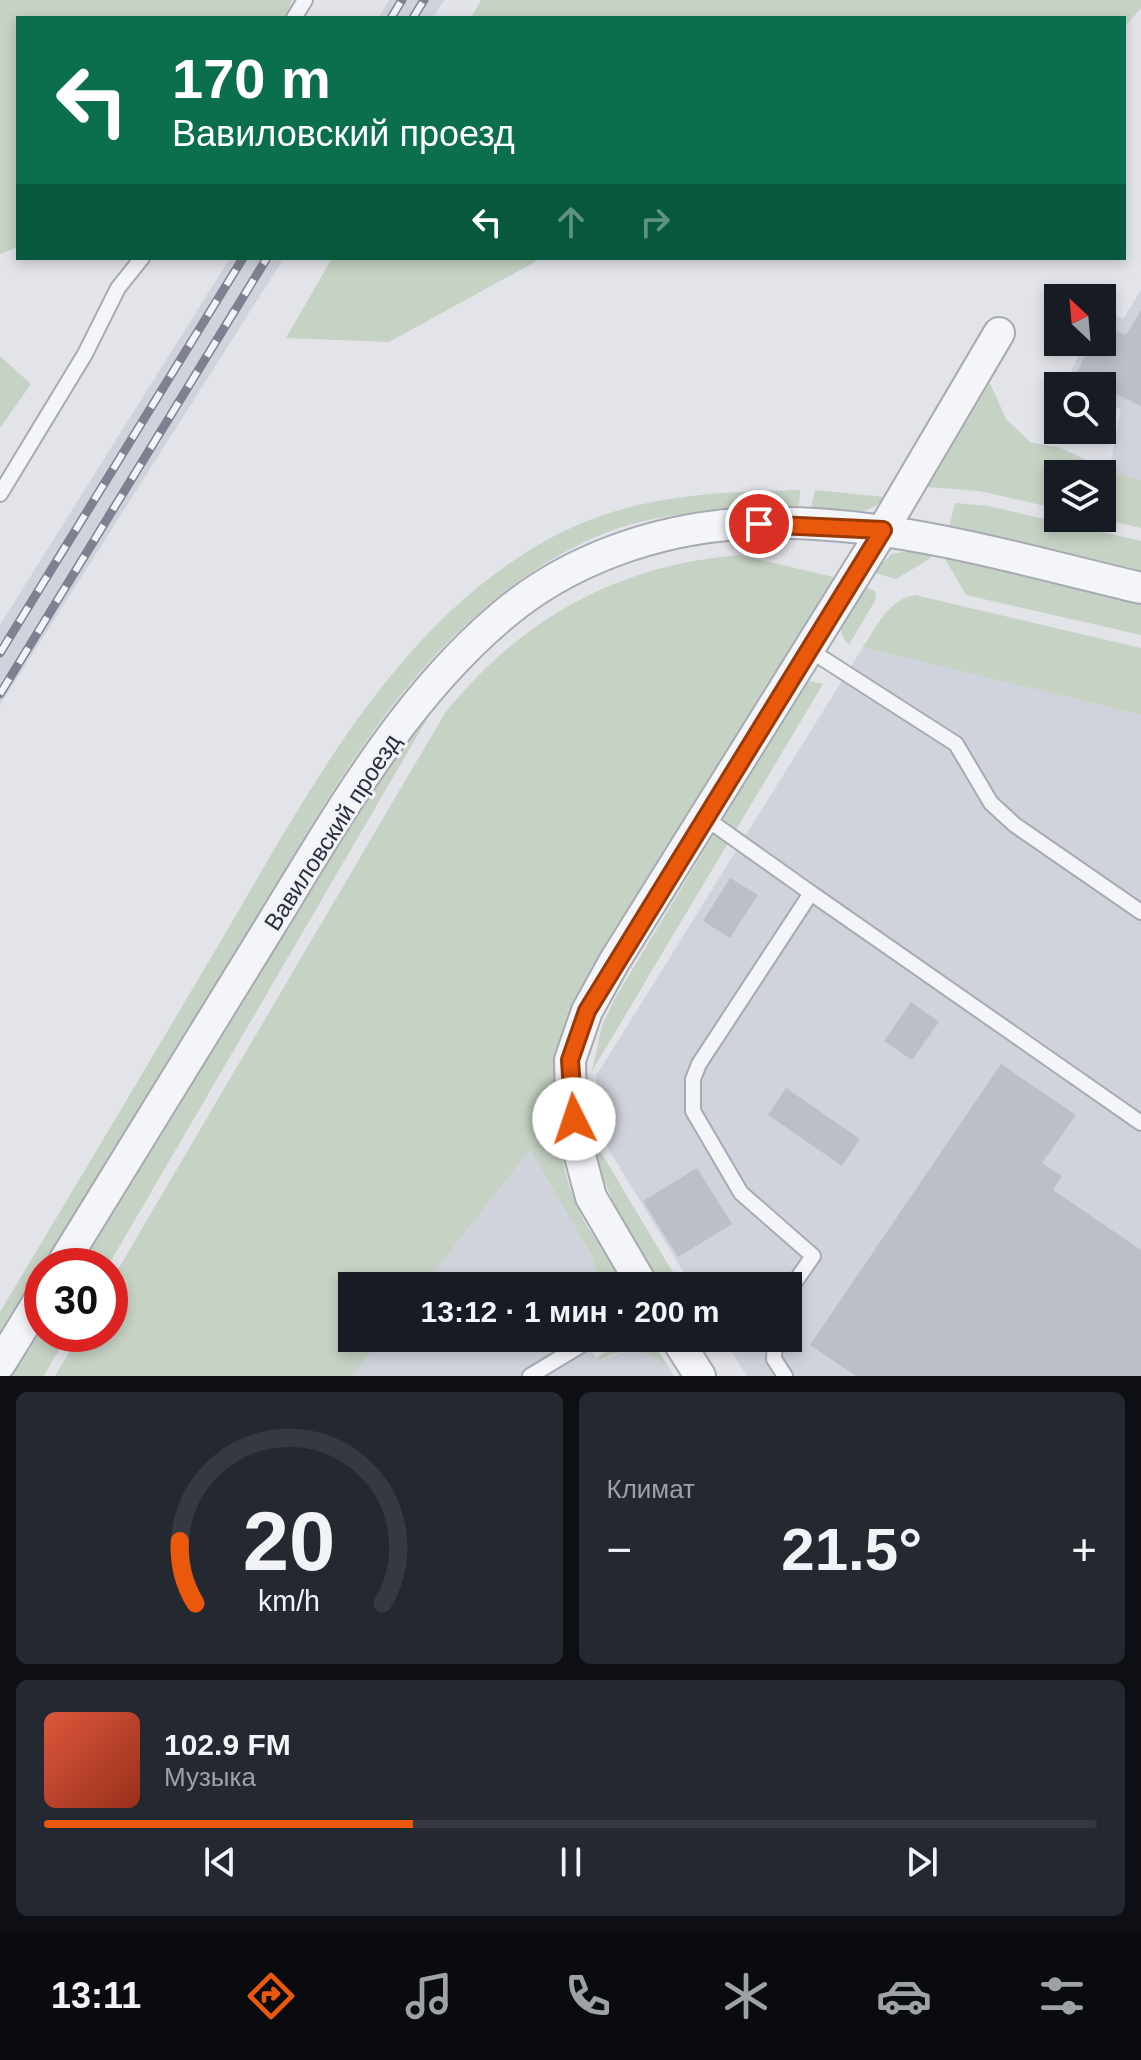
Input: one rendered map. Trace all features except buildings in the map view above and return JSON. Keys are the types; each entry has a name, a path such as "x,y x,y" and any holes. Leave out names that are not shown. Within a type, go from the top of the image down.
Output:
{"street":[{"path":"635,1272 591,1197 576,1141 570,1060 587,1011 883,530 999,333"},
{"name":"Вавиловский проезд","path":"72,1248 361,778 455,660 504,613 550,582 599,556 665,535 737,524 803,524 883,530 1141,588"},
{"path":"0,1364 24,1325"},
{"path":"685,1352 700,1376"}],"lane":[{"path":"0,494 85,354 118,288 140,260"},
{"path":"808,649 956,744 999,811 1141,912"},
{"path":"704,817 1141,1123"},
{"path":"802,1272 813,1256 741,1193 693,1111 691,1095 699,1064 811,893"},
{"path":"530,1376 570,1352"},
{"path":"774,1352 774,1359 785,1376"}],"shaded area":[{"path":"389,0 444,0 434,16 379,16"},
{"path":"229,260 283,260 0,705 0,625"},
{"path":"1141,290 1141,480 1116,473 1116,460 1111,460 1121,409 1116,406 1116,372 1071,372 1078,356 1116,356 1116,316 1123,319"},
{"path":"863,647 1141,715 1141,1376 747,1376 732,1352 802,1352 802,1272 683,1272 606,1145 596,1076"},
{"path":"530,1150 592,1256 597,1272 434,1272"},
{"path":"371,1352 593,1352 598,1361 624,1352 641,1352 652,1354 668,1366 674,1376 352,1376"}],"green space":[{"path":"0,0 292,0 287,16 16,16 16,248 0,254"},
{"path":"481,0 1141,0 1141,8 1126,26 1126,16 472,16"},
{"path":"331,260 538,260 389,342 286,338"},
{"path":"0,356 31,384 0,428"},
{"path":"990,383 1006,419 1030,442 1061,448 1086,460 1044,460 1044,506 980,491 927,487"},
{"path":"1116,473 1141,480 1141,528 1116,522"},
{"path":"800,490 799,508 719,510 665,517 639,522 589,540 525,576 469,621 419,673 332,791 55,1248 38,1248 310,791 346,735 429,632 477,588 530,550 562,532 595,518 660,500"},
{"path":"815,490 886,497 869,509 841,512 811,508"},
{"path":"955,503 988,506 1044,519 1044,532 1102,532 1141,541 1141,572 949,528"},
{"path":"909,551 931,555 931,558 896,579 872,572 892,554"},
{"path":"739,555 834,577 569,1014 558,1092 559,1142 571,1192 582,1217 617,1272 597,1272 592,1256 530,1150 434,1272 338,1272 338,1352 371,1352 352,1376 55,1376 69,1352 128,1352 128,1252 445,713 506,650 576,602 613,584 695,561"},
{"path":"944,557 1141,602 1141,635 966,595"},
{"path":"860,585 875,591 876,599 849,645 841,630 841,622"},
{"path":"915,595 1141,648 1141,715 863,647 890,608"},
{"path":"805,683 823,684 592,1071 602,1026 614,1000"},
{"path":"437,702 118,1248 90,1248 371,786"},
{"path":"590,1134 673,1272 652,1272 610,1194"},
{"path":"24,1272 24,1299 0,1338 0,1312"},
{"path":"27,1352 58,1352 44,1376 12,1376"},
{"path":"605,1352 625,1352 598,1361 596,1358"},
{"path":"634,1352 659,1352 668,1366 651,1356"}],"railway":[{"path":"392,16 402,0"},
{"path":"414,16 424,0"},
{"path":"0,653 242,260"},
{"path":"0,694 266,260"}],"route":[{"path":"574,1119 570,1060 587,1011 614,962 854,572 883,530 759,524"}]}
